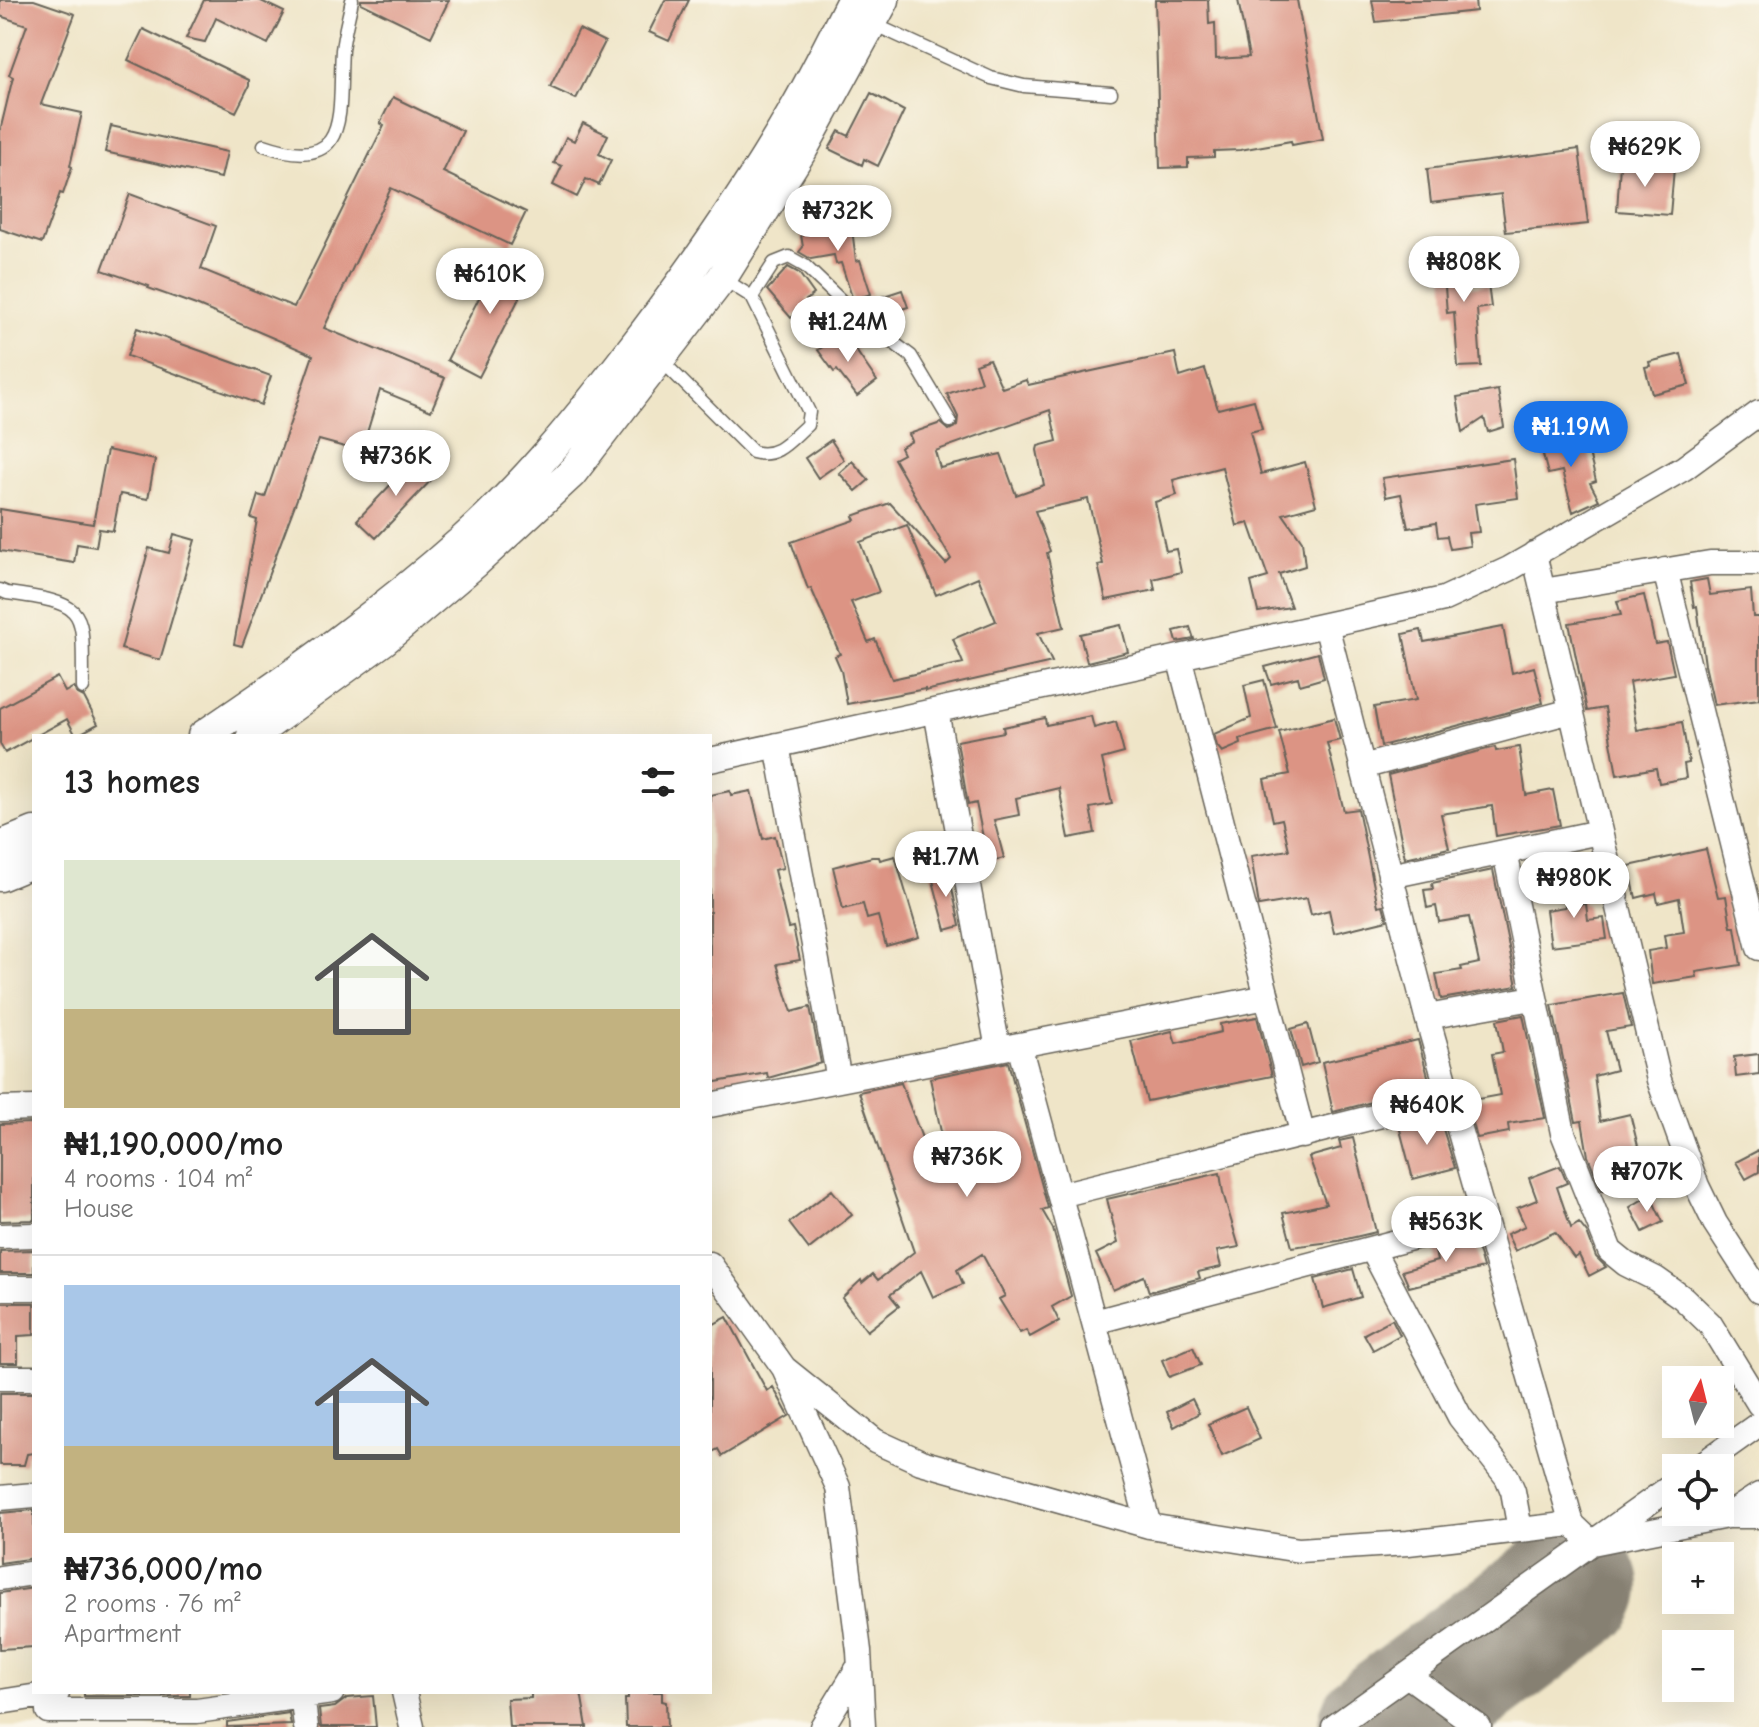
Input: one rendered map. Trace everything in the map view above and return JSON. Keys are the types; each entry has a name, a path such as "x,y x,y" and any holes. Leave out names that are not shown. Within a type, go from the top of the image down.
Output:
{"street":[{"path":"264,733 384,640 475,563 571,474 722,278 802,150 869,8"},
{"path":"206,734 309,665 466,538 565,436 648,328 733,208 795,108 869,8"},
{"path":"712,760 1444,599 1480,584 1684,468 1759,413"},
{"path":"1534,554 1659,1080 1674,1125 1715,1223 1759,1291"},
{"path":"1543,591 1710,563 1759,563"},
{"path":"1665,570 1754,904 1759,948"},
{"path":"1326,625 1427,1017 1483,1219 1572,1524 1592,1543"},
{"path":"1179,657 1303,1136"},
{"path":"936,711 1009,1047 1060,1195 1149,1526"},
{"path":"1362,767 1571,711"},
{"path":"777,745 839,1080"},
{"path":"1390,876 1599,832"},
{"path":"0,846 32,833"},
{"path":"1505,852 1563,1133 1610,1251 1683,1298 1710,1324 1759,1404"},
{"path":"0,876 32,863"},
{"path":"712,1105 1267,997"},
{"path":"1427,1017 1533,998"},
{"path":"1060,1195 1450,1098"},
{"path":"0,1109 32,1108"},
{"path":"1094,1322 1483,1219"},
{"path":"0,1236 32,1235"},
{"path":"1372,1249 1460,1417 1507,1477 1513,1491 1520,1530"},
{"path":"712,1270 719,1292 784,1368 875,1441 921,1462 1149,1526 1299,1550 1408,1543 1572,1524"},
{"path":"0,1288 32,1288"},
{"path":"784,1368 838,1487 859,1651 863,1727"},
{"path":"0,1378 32,1378"},
{"path":"1717,1454 1759,1424"},
{"path":"1334,1727 1662,1493"},
{"path":"0,1498 32,1495"},
{"path":"1734,1511 1759,1495"},
{"path":"1734,1516 1759,1516"},
{"path":"1592,1543 1677,1526"},
{"path":"0,1578 32,1573"},
{"path":"822,1727 858,1668"},
{"path":"1407,1675 1479,1727"},
{"path":"0,1702 197,1710 302,1694 306,1727"},
{"path":"404,1694 412,1727"}],"lane":[{"path":"264,145 289,154 310,155 338,130 343,47 352,0"},
{"path":"869,8 991,78 1024,86 1111,93"},
{"path":"752,297 774,263 789,257 805,266 852,311 911,356 950,421"},
{"path":"660,359 753,452 764,456 777,452 807,425 809,412 752,297 722,278"},
{"path":"0,590 54,599 71,607 82,627 83,688"}],"building":[{"path":"0,0 34,0 75,14 41,104 82,113 72,167 42,243 0,229 0,131 13,77 9,75 27,25 0,16"},
{"path":"204,0 259,0 284,12 268,44 216,18 205,42 186,38"},
{"path":"361,0 449,0 431,37 361,3"},
{"path":"665,0 689,0 669,41 649,32"},
{"path":"1155,0 1208,0 1209,24 1215,23 1216,59 1249,57 1238,0 1297,0 1323,139 1292,145 1291,141 1214,151 1214,157 1188,158 1188,167 1160,168"},
{"path":"1372,0 1475,0 1476,11 1376,22"},
{"path":"143,29 249,80 236,112 128,60"},
{"path":"579,29 605,42 576,99 550,87"},
{"path":"871,93 904,111 878,166 864,159 862,165 829,149 839,131 849,136"},
{"path":"393,97 463,131 443,172 526,212 510,245 391,188 324,328 445,378 431,411 380,390 366,436 363,435 361,441 355,439 352,449 319,440 242,646 234,644 257,520 251,518 258,495 265,497 313,355 149,286 102,270 130,194 216,226 201,269 294,307 384,125 380,123"},
{"path":"583,123 608,135 599,154 611,160 599,185 586,179 577,197 553,185 562,166 554,163 566,137 574,141"},
{"path":"111,126 227,152 221,178 105,152"},
{"path":"1579,149 1588,224 1506,232 1501,194 1431,203 1427,169"},
{"path":"1620,164 1674,168 1670,215 1617,211"},
{"path":"824,217 851,221 856,261 860,260 871,294 853,300 841,263 836,264 834,255 811,259 799,252 803,247 801,235 827,230"},
{"path":"1466,245 1470,287 1488,284 1491,307 1477,309 1481,366 1458,367 1454,312 1447,313 1442,248"},
{"path":"501,255 533,271 479,377 447,360"},
{"path":"788,267 799,273 814,294 806,300 810,304 791,318 767,290"},
{"path":"902,290 908,307 875,317 865,309 863,303"},
{"path":"137,328 271,376 261,405 127,356"},
{"path":"844,333 877,381 857,396 818,350"},
{"path":"1175,353 1180,377 1205,369 1218,409 1254,400 1262,429 1250,432 1261,474 1305,462 1316,505 1283,514 1302,541 1305,566 1279,574 1291,607 1258,612 1251,582 1268,577 1249,523 1237,526 1222,467 1173,480 1177,495 1155,502 1166,551 1176,549 1181,572 1153,579 1155,590 1106,600 1098,565 1103,564 1088,499 1035,511 1050,551 1047,553 1064,627 1038,633 1052,662 925,691 847,704 841,670 835,656 840,654 811,588 808,589 791,542 855,520 853,516 890,503 946,564 951,559 894,459 903,454 900,448 912,441 909,434 941,423 949,430 957,426 958,417 947,394 981,382 975,364 989,359 1002,388 1026,380 1028,385","holes":["1050,410 1057,441 1038,446 1037,450 1044,485 1016,495 1001,454 940,468 935,451","907,525 936,595 978,577 996,621 953,639 963,663 892,679 875,639 868,642 851,602 879,592 860,542"]},
{"path":"1681,354 1689,385 1652,394 1645,367 1650,366 1649,362"},
{"path":"1498,390 1504,427 1488,432 1484,418 1463,432 1457,397"},
{"path":"1565,434 1567,450 1587,445 1596,481 1590,483 1599,500 1573,512 1562,471 1548,474 1538,436"},
{"path":"831,440 844,460 818,478 805,458"},
{"path":"107,450 155,460 148,499 120,494 113,531 99,529 96,547 77,544 74,563 0,551 0,509 93,524"},
{"path":"417,457 436,475 376,538 357,520"},
{"path":"1513,459 1518,498 1475,504 1479,532 1468,533 1470,546 1450,549 1447,536 1438,537 1436,523 1408,528 1401,494 1386,497 1382,478"},
{"path":"852,461 869,480 856,491 839,473"},
{"path":"174,534 195,540 160,660 121,649 149,548 169,553"},
{"path":"1707,579 1710,595 1751,590 1753,617 1759,617 1759,699 1714,705 1690,582"},
{"path":"1644,595 1655,644 1667,642 1674,674 1629,682 1637,730 1682,722 1689,763 1684,764 1686,778 1659,783 1656,768 1617,775 1605,708 1587,711 1569,623 1621,615 1617,601"},
{"path":"1121,625 1128,652 1087,662 1080,634"},
{"path":"1190,627 1194,639 1177,642 1174,631"},
{"path":"1503,627 1512,673 1534,667 1543,703 1381,746 1374,707 1416,700 1403,634 1421,630 1424,642"},
{"path":"1318,653 1324,678 1300,685 1298,677 1271,684 1265,667"},
{"path":"57,677 65,692 74,687 76,693 84,697 98,724 75,734 67,719 40,734 32,734 32,738 5,753 0,744 0,708"},
{"path":"1264,680 1277,729 1240,739 1241,744 1222,752 1214,734 1251,718 1244,685"},
{"path":"1091,716 1094,728 1116,722 1124,753 1102,759 1112,804 1090,808 1095,833 1069,838 1059,788 1016,798 1019,815 994,820 1004,858 988,862 976,803 968,805 957,741 1004,732 1003,727 1045,718 1046,725"},
{"path":"1334,718 1340,740 1327,743 1344,811 1358,809 1378,906 1383,905 1387,920 1334,933 1329,910 1311,915 1307,898 1259,906 1251,856 1289,850 1282,819 1273,821 1264,779 1290,774 1279,732"},
{"path":"1495,747 1496,751 1519,747 1526,795 1553,790 1560,825 1496,836 1492,806 1441,814 1449,848 1405,858 1388,775"},
{"path":"751,791 763,839 775,836 783,868 774,870 788,928 793,927 800,960 777,964 792,1012 810,1007 821,1063 768,1078 767,1073 712,1083 712,795"},
{"path":"1706,849 1718,897 1726,896 1741,965 1696,972 1697,977 1652,984 1648,951 1666,948 1664,935 1684,932 1679,898 1658,903 1656,893 1636,898 1629,866"},
{"path":"895,856 919,937 886,946 878,916 867,919 863,904 843,909 833,867 872,857 879,857 880,860"},
{"path":"948,869 960,926 946,930 931,873"},
{"path":"1493,870 1517,986 1441,999 1436,974 1462,970 1461,967 1479,963 1469,917 1439,922 1436,906 1427,908 1424,890 1433,889 1432,883"},
{"path":"1580,879 1582,904 1586,904 1588,920 1604,918 1607,939 1551,946 1546,910 1565,907 1564,880"},
{"path":"1623,993 1631,1027 1606,1031 1616,1070 1594,1076 1600,1121 1630,1114 1640,1154 1653,1149 1659,1165 1602,1191 1588,1156 1582,1121 1576,1122 1552,1005"},
{"path":"1523,1015 1545,1118 1508,1124 1509,1132 1477,1138 1467,1101 1500,1095 1492,1054 1503,1052 1497,1020"},
{"path":"1257,1017 1272,1076 1147,1101 1131,1041 1172,1031 1176,1043 1221,1032 1220,1024"},
{"path":"1308,1024 1318,1062 1301,1067 1291,1029"},
{"path":"1418,1040 1431,1087 1333,1112 1322,1062"},
{"path":"1759,1054 1759,1074 1736,1077 1734,1057"},
{"path":"1008,1062 1048,1208 1042,1210 1053,1229 1071,1296 1052,1307 1059,1321 1030,1337 1026,1330 1020,1333 999,1299 1005,1296 982,1254 957,1270 963,1284 933,1297 921,1271 890,1295 899,1306 867,1331 842,1298 861,1280 862,1283 873,1274 878,1280 914,1252 859,1092 901,1083 938,1180 950,1176 930,1078"},
{"path":"1439,1116 1455,1168 1413,1179 1399,1126"},
{"path":"32,1123 32,1220 0,1221 0,1124"},
{"path":"1353,1138 1376,1232 1292,1247 1283,1213 1326,1204 1309,1157 1341,1148 1339,1141"},
{"path":"1759,1150 1759,1172 1746,1179 1736,1162"},
{"path":"1560,1166 1567,1183 1557,1187 1571,1228 1579,1223 1587,1233 1596,1257 1606,1267 1589,1276 1579,1255 1574,1258 1555,1232 1515,1251 1507,1234 1525,1226 1517,1208 1537,1200 1529,1178"},
{"path":"1220,1173 1239,1247 1217,1251 1221,1267 1198,1272 1200,1278 1149,1292 1144,1276 1113,1290 1096,1254 1118,1243 1107,1199"},
{"path":"832,1190 852,1215 809,1249 789,1223"},
{"path":"1650,1195 1663,1222 1643,1232 1630,1207"},
{"path":"1475,1240 1483,1268 1409,1287 1402,1271 1437,1261 1435,1251"},
{"path":"32,1250 32,1273 0,1273 0,1251"},
{"path":"1353,1269 1361,1297 1323,1308 1315,1279"},
{"path":"0,1303 32,1303 32,1335 18,1336 18,1363 0,1363"},
{"path":"727,1317 767,1391 773,1387 789,1416 722,1456 718,1449 712,1452 712,1325"},
{"path":"1392,1319 1400,1335 1373,1350 1364,1334"},
{"path":"1193,1347 1201,1365 1169,1377 1162,1360"},
{"path":"0,1393 32,1393 32,1453 27,1454 24,1465 0,1465"},
{"path":"1192,1399 1199,1413 1174,1427 1167,1412"},
{"path":"1246,1407 1260,1439 1222,1456 1208,1424"},
{"path":"32,1510 32,1558 0,1563 0,1513"},
{"path":"32,1588 32,1647 0,1649 0,1593"},
{"path":"84,1694 190,1694 190,1696"},
{"path":"531,1694 581,1694 587,1727 509,1727 507,1699 531,1698"},
{"path":"628,1694 662,1694 662,1701 666,1702 667,1727 626,1727 625,1699 628,1699"},
{"path":"373,1696 376,1727 321,1727 319,1709 335,1707 347,1698"},
{"path":"289,1713 291,1725 227,1727 227,1722"}],"runway":[{"path":"1385,1727 1573,1587"}]}
